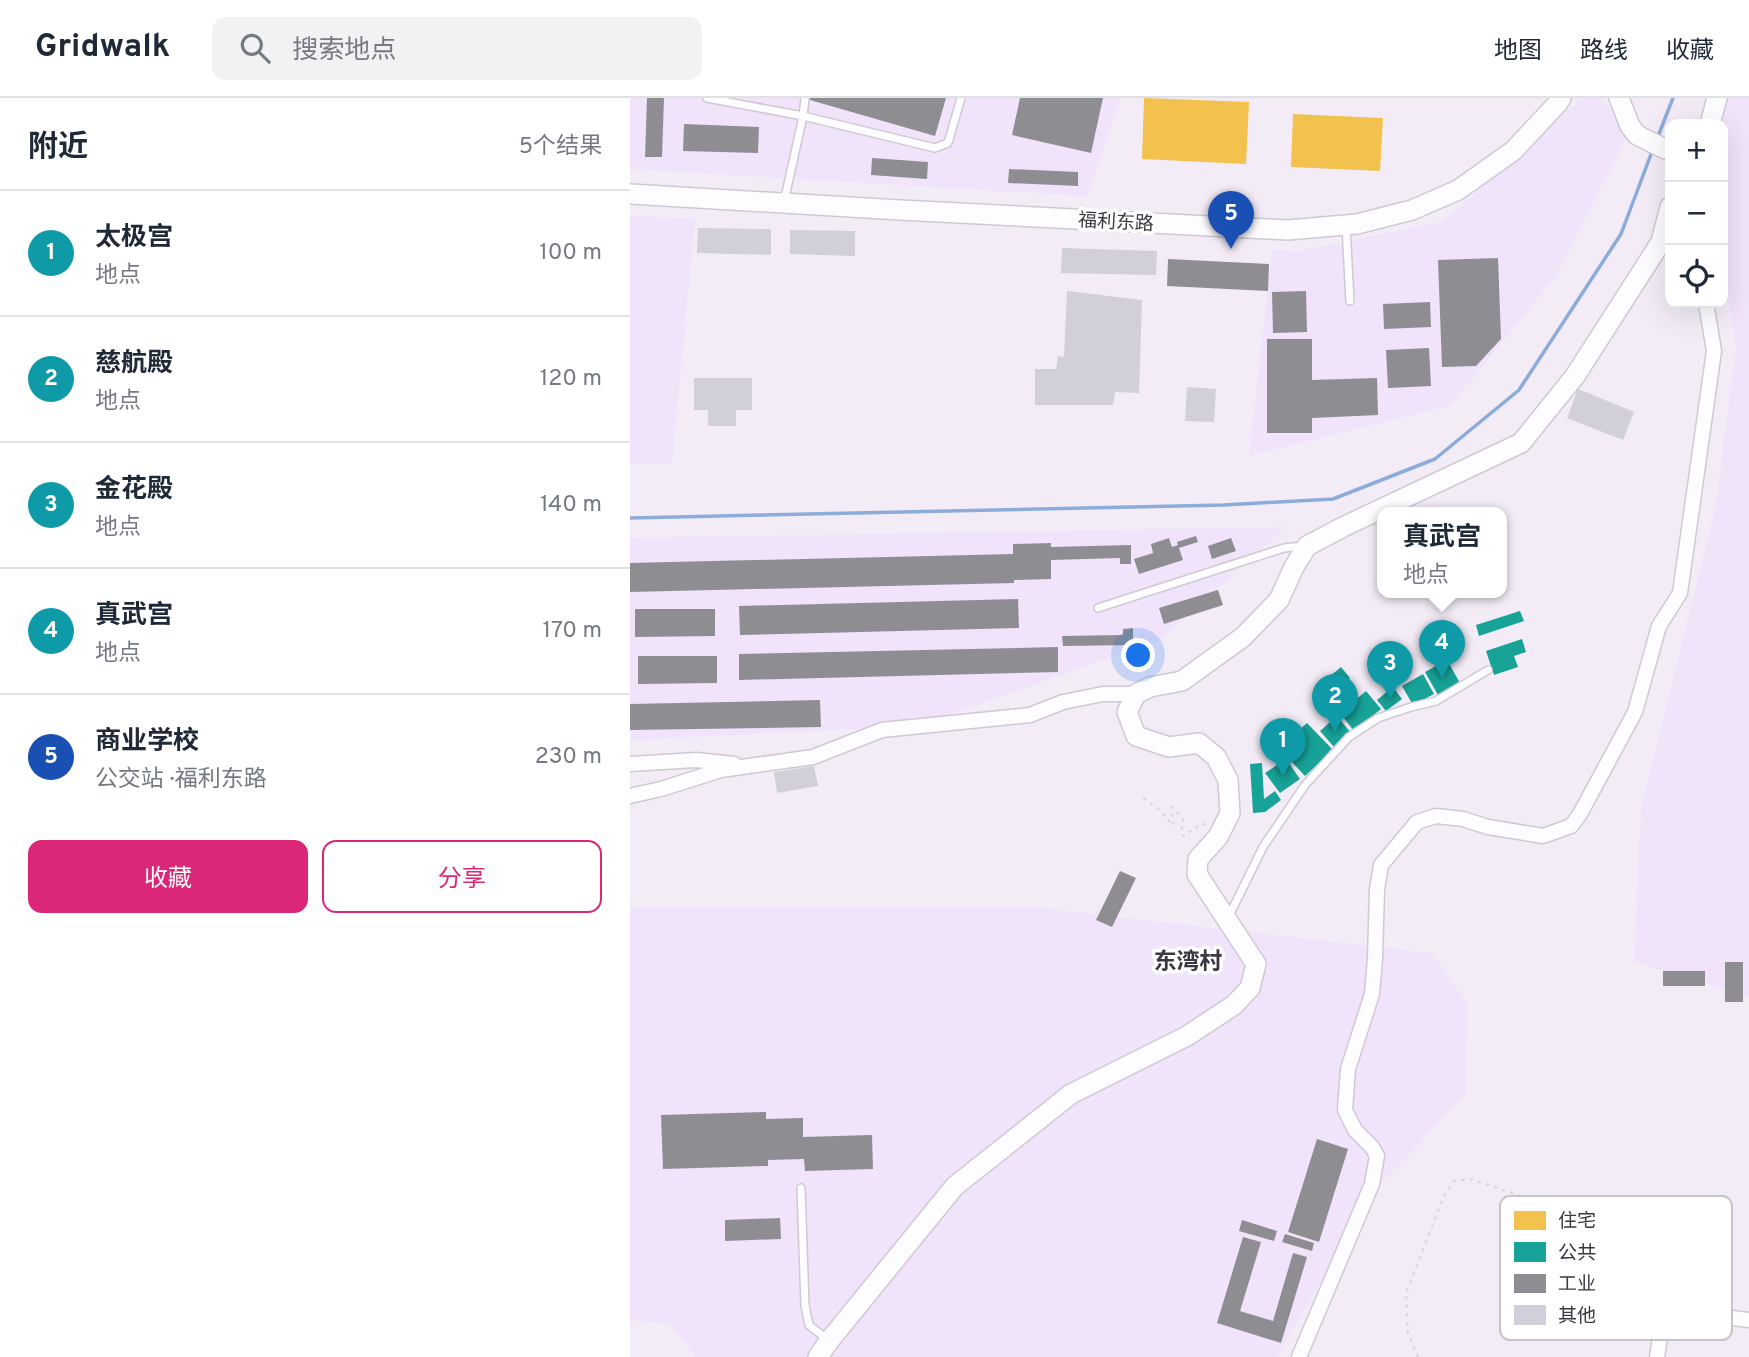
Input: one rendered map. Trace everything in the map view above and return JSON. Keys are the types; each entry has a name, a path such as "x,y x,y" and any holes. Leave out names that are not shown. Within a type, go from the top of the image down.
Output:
{"main road":[{"name":"福利东路","path":"630,194 1288,230 1357,224 1412,210 1458,190 1513,151 1561,98"},
{"path":"1619,98 1630,126 1637,135 1665,148"},
{"path":"1711,119 1717,98"},
{"path":"1385,507 1521,443 1575,376 1661,242 1665,226"},
{"path":"823,1349 955,1186 1071,1094 1186,1036 1234,1005 1250,988 1256,964 1197,874 1198,859 1218,837 1230,813 1228,780 1216,757 1199,743 1169,747 1136,736 1127,712 1136,694 1150,687 1182,681 1243,637 1279,600 1307,546 1377,511"}],"street":[{"path":"1299,1357 1372,1184 1377,1156 1355,1130 1345,1110 1348,1069 1372,994 1377,889 1381,865 1417,822 1436,816 1543,836 1571,826 1580,814 1635,712 1659,626 1680,593 1714,351 1707,308"},
{"path":"630,796 721,770 813,757 882,730 1030,715 1063,702 1103,694 1136,694"},
{"path":"630,764 696,760 746,766"}],"lane":[{"path":"707,98 803,116 935,149 948,143 961,98"},
{"path":"784,203 805,98"},
{"path":"1346,225 1350,301"},
{"path":"1098,608 1284,548 1307,546"},
{"path":"1227,920 1263,846 1305,785 1349,737 1378,718 1437,701 1488,670"},
{"path":"801,1188 805,1305 809,1325 823,1349"}],"path":[{"path":"1143,798 1159,809 1173,826 1172,807 1183,819 1181,834 1184,836 1202,823 1221,832"},
{"path":"1418,1357 1408,1333 1406,1293 1444,1196 1454,1181 1470,1179 1521,1196"}],"shaded area":[{"path":"630,98 1120,98 1087,196 630,169"},
{"path":"1581,98 1600,98 1630,131 1556,276 1451,405 1249,456 1272,250 1298,251 1442,222"},
{"path":"1728,98 1749,98 1749,996 1634,962 1641,808 1715,511 1736,347 1728,293 1728,119 1722,119"},
{"path":"630,216 695,219 672,463 630,464"},
{"path":"1286,527 1162,639 918,726 630,740 630,538"},
{"path":"630,908 1039,908 1432,953 1467,1002 1466,1094 1379,1186 1278,1357 697,1357 668,1323 630,1321"}],"building: 住宅":[{"path":"1144,98 1249,102 1246,164 1142,159"},
{"path":"1293,114 1383,118 1380,171 1291,167"}],"building: 公共":[{"path":"1520,611 1524,621 1479,636 1476,625"},
{"path":"1522,639 1526,652 1514,656 1518,667 1494,675 1486,651"},
{"path":"1447,660 1460,683 1438,695 1425,672"},
{"path":"1341,667 1350,678 1332,693 1323,682"},
{"path":"1423,674 1434,694 1413,705 1402,686"},
{"path":"1393,687 1402,699 1386,711 1377,700"},
{"path":"1366,691 1381,709 1354,731 1340,713"},
{"path":"1337,716 1351,733 1334,747 1320,731"},
{"path":"1307,723 1333,750 1305,776 1279,748"},
{"path":"1286,759 1300,779 1280,793 1265,773"},
{"path":"1262,763 1264,799 1275,791 1281,800 1265,812 1253,813 1250,764"}],"building: 工业":[{"path":"647,98 664,98 662,157 645,157"},
{"path":"810,98 946,98 935,136"},
{"path":"1020,98 1103,98 1091,153 1012,135"},
{"path":"684,124 759,127 758,153 683,151"},
{"path":"872,158 928,162 927,179 871,175"},
{"path":"1009,169 1078,172 1078,186 1008,183"},
{"path":"1498,258 1501,339 1476,366 1442,367 1438,260"},
{"path":"1168,259 1269,264 1268,291 1167,286"},
{"path":"1306,291 1307,332 1273,333 1272,292"},
{"path":"1430,302 1431,327 1384,329 1383,304"},
{"path":"1267,339 1312,339 1312,380 1377,378 1378,415 1312,418 1312,433 1267,433"},
{"path":"1429,348 1431,386 1388,388 1386,350"},
{"path":"1196,536 1198,542 1179,548 1183,560 1139,574 1134,559 1153,553 1151,544 1169,538 1172,547 1178,545 1177,542"},
{"path":"1231,538 1236,551 1212,559 1208,546"},
{"path":"1051,543 1051,547 1131,545 1131,564 1120,564 1120,558 1051,560 1051,579 1014,580 1014,583 630,592 630,563 1013,554 1013,544"},
{"path":"1218,590 1223,605 1164,624 1159,608"},
{"path":"1018,599 1019,628 740,635 739,606"},
{"path":"635,609 715,609 715,636 635,637"},
{"path":"1133,628 1133,645 1063,646 1062,636 1123,635 1123,629"},
{"path":"1058,647 1058,672 739,680 739,654"},
{"path":"638,656 717,656 717,683 638,684"},
{"path":"820,700 821,727 630,730 630,704"},
{"path":"1120,871 1136,878 1112,927 1096,920"},
{"path":"1725,962 1743,962 1743,1002 1725,1002"},
{"path":"1663,971 1705,971 1705,986 1663,986"},
{"path":"766,1112 766,1119 803,1118 803,1137 872,1135 873,1169 805,1171 804,1159 768,1160 768,1166 663,1169 661,1115"},
{"path":"1317,1139 1348,1149 1319,1242 1288,1232"},
{"path":"780,1218 781,1239 725,1241 725,1220"},
{"path":"1242,1220 1277,1231 1274,1241 1239,1231"},
{"path":"1285,1234 1314,1243 1312,1251 1282,1242"},
{"path":"1243,1237 1261,1242 1240,1311 1273,1321 1293,1253 1307,1257 1281,1343 1217,1323"}],"building: 其他":[{"path":"698,228 771,229 771,255 697,253"},
{"path":"790,230 855,231 855,256 790,254"},
{"path":"1062,248 1157,251 1156,275 1061,273"},
{"path":"1067,291 1142,300 1139,393 1115,392 1113,405 1035,405 1035,369 1056,369 1058,356 1064,357"},
{"path":"694,378 752,378 752,410 736,410 736,426 708,426 708,410 694,410"},
{"path":"1187,387 1216,389 1214,422 1185,421"},
{"path":"1578,389 1634,412 1623,440 1567,418"},
{"path":"814,766 818,786 777,793 774,772"}],"waterway":[{"path":"1657,139 1673,98"},
{"path":"630,518 1224,505 1333,499 1435,459 1519,390 1621,234 1653,149"}],"place":[{"name":"商业学校","path":"1231,249"},
{"name":"真武宫","path":"1442,678"},
{"name":"金花殿","path":"1390,699"},
{"name":"慈航殿","path":"1335,732"},
{"name":"太极宫","path":"1283,776"}],"district":[{"name":"东湾村","path":"1188,961"}]}
